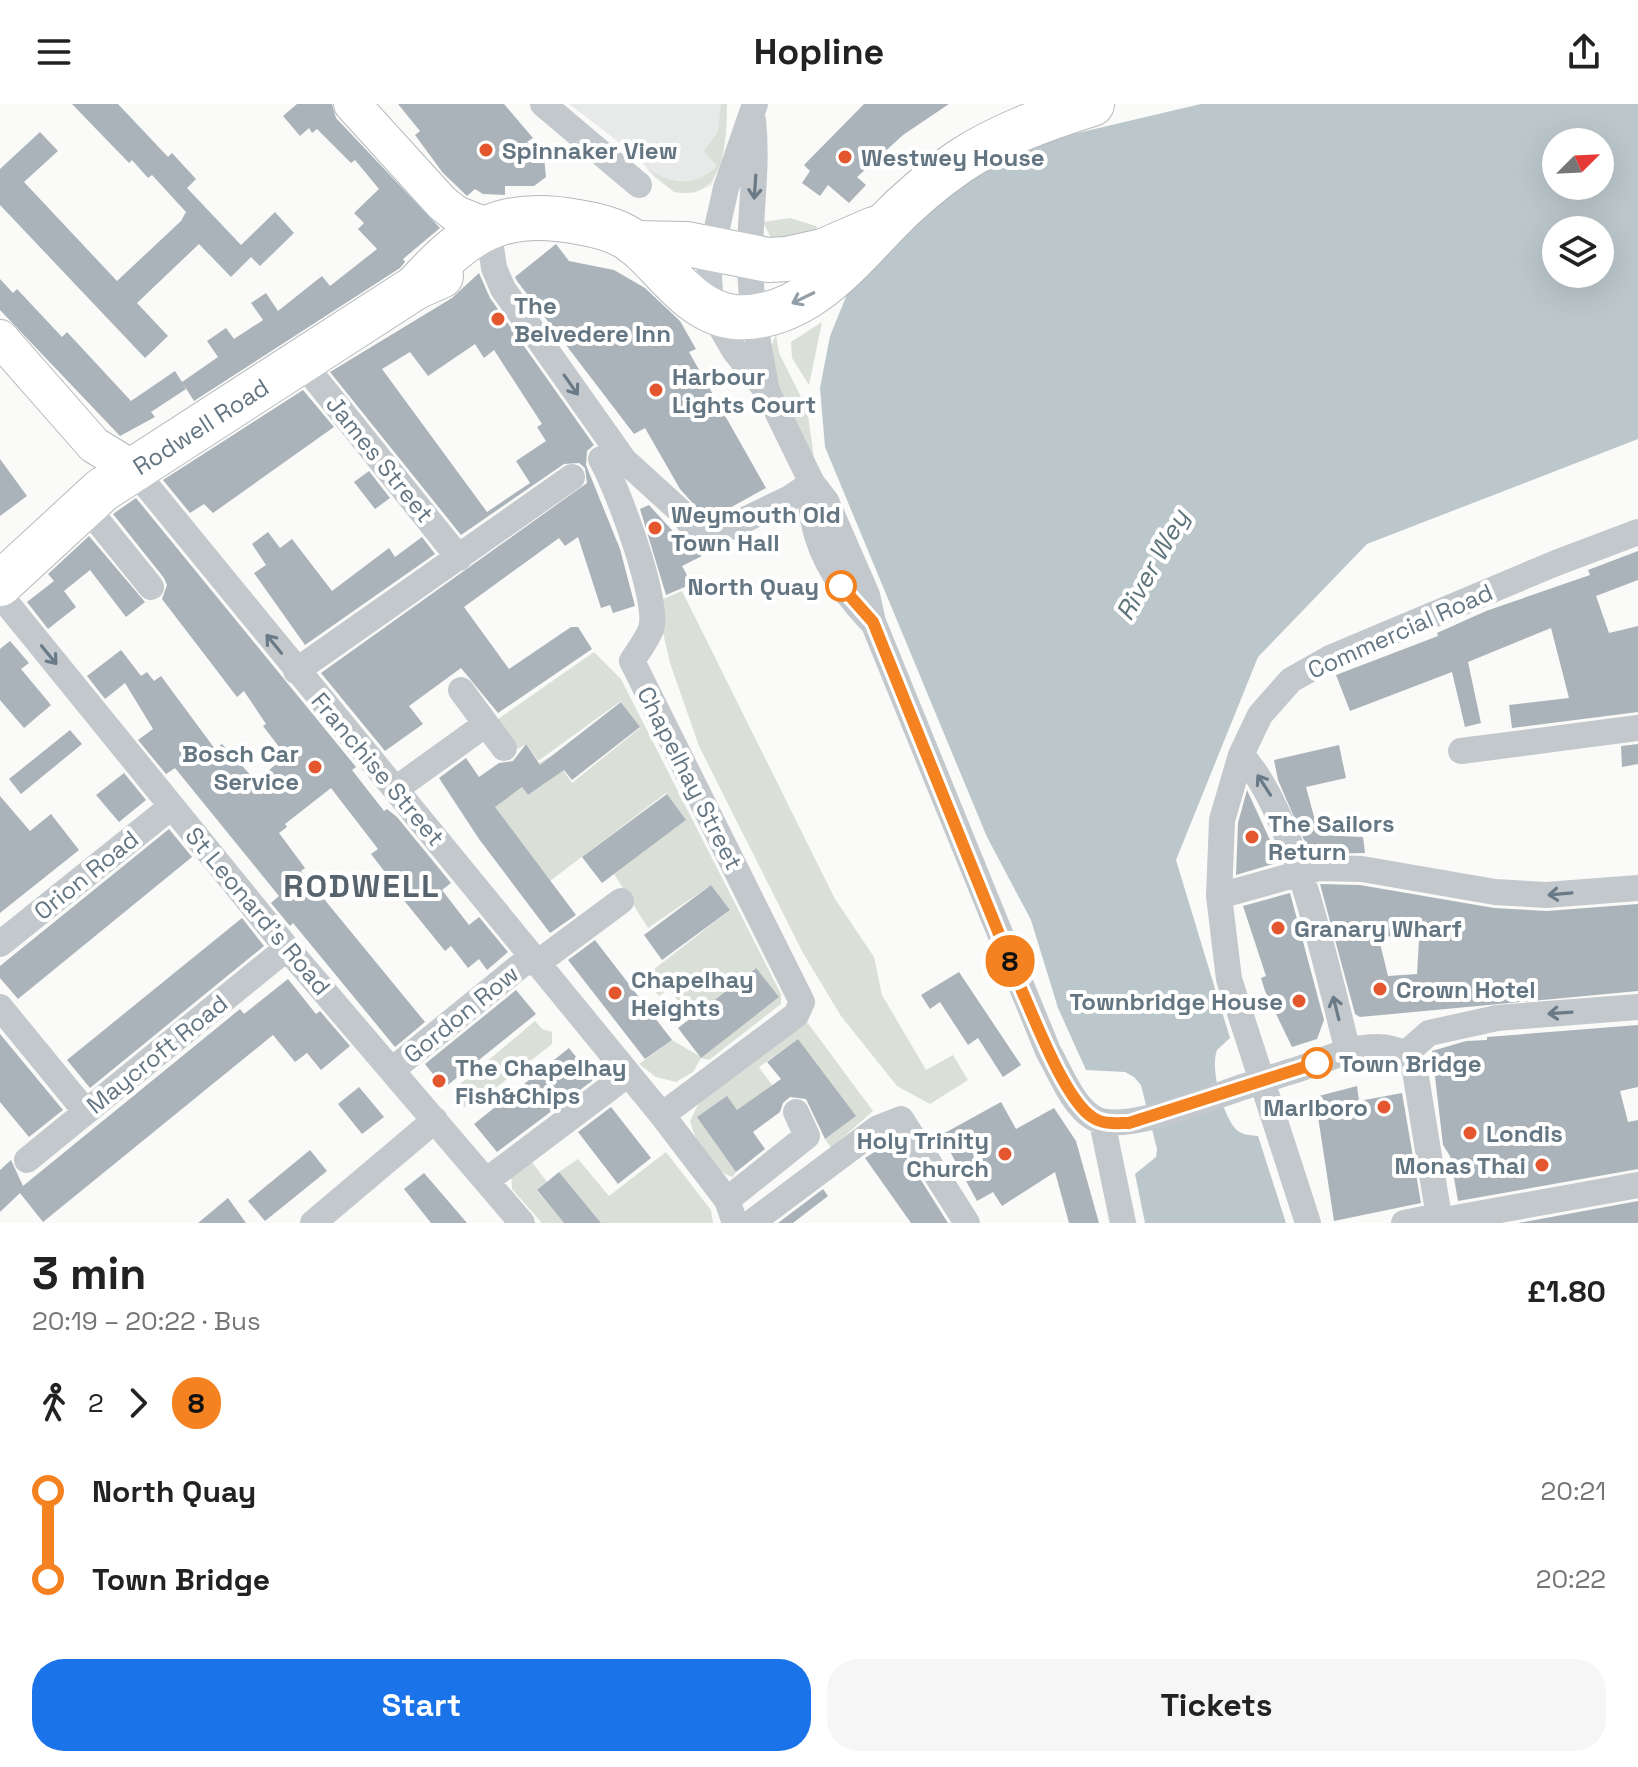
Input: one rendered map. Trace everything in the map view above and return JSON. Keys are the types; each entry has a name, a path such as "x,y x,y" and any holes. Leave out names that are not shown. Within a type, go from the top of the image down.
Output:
{"highway":[{"path":"634,243 664,274 711,310 735,317 754,315 796,302 822,288 846,269 887,223 936,180 973,154 1027,127 1092,104"},
{"path":"499,230 542,216 586,223 634,243 687,244 731,253 802,257 887,223"},
{"name":"Rodwell Road","path":"0,584 84,504 133,469 416,287 443,257 499,230"}],"main road":[{"path":"352,104 442,203 456,214 499,230"},
{"path":"0,338 94,445 133,469"}],"street":[{"path":"543,104 639,185"},
{"path":"754,110 734,163 731,253 754,315 767,391"},
{"path":"754,110 757,159 731,253 711,310 734,350 767,391 812,483 826,501 867,595 873,622 1048,1051 1082,1108 1102,1122 1142,1119 1348,1052 1380,1046 1405,1054 1415,1071 1439,1220"},
{"path":"499,230 494,268 503,289 615,448 679,510 703,540 790,498 812,483"},
{"name":"James Street","path":"301,361 459,558"},
{"name":"Chapelhay Street","path":"601,459 613,480 650,594 651,629 632,661 802,1002 796,1015 662,1115"},
{"name":"Franchise Street","path":"133,469 662,1115 731,1211"},
{"path":"296,671 572,477"},
{"path":"84,504 151,587"},
{"name":"Commercial Road","path":"1308,1223 1229,979 1219,896 1222,820 1241,755 1260,715 1291,680 1330,658 1638,532"},
{"name":"St Leonard's Road","path":"0,595 287,948 522,1223"},
{"path":"461,690 504,748"},
{"path":"397,788 486,724"},
{"path":"1461,751 1638,728"},
{"path":"1241,755 1272,798 1299,874 1348,1052"},
{"name":"Orion Road","path":"0,944 171,807"},
{"path":"1219,896 1319,868 1362,869 1495,892 1546,895 1638,888"},
{"name":"Gordon Row","path":"392,1070 534,960 621,901"},
{"name":"Maycroft Road","path":"27,1160 287,948"},
{"path":"0,1007 86,1112"},
{"path":"1405,1054 1429,1033 1497,1018 1638,1007"},
{"path":"486,1181 628,1074"},
{"path":"731,1211 807,1136 796,1112"},
{"path":"750,1223 878,1128 901,1119 967,1223"},
{"path":"313,1223 435,1120"},
{"path":"1102,1122 1123,1223"},
{"path":"750,1223 860,1126"},
{"path":"1404,1223 1439,1220 1638,1185"}],"shaded area":[{"path":"569,104 727,104 726,135 712,185 694,193 674,192 654,177 637,156"},
{"path":"721,104 727,104 726,135 714,178 704,187 691,192 674,192 644,166 671,180 690,181 717,166 704,151 718,132"},
{"path":"790,218 816,226 819,233 772,240 763,222"},
{"path":"822,322 809,385 792,358 791,342"},
{"path":"776,335 779,353 807,409 814,457 775,379 772,348"},
{"path":"682,591 835,899 874,957 882,995 926,1070 953,1055 968,1080 930,1104 897,1086 841,1016 803,953 699,746 670,663 656,602"},
{"path":"594,652 621,679 781,994 781,1004 709,1060 701,1058 693,1072 676,1082 656,1077 639,1064 672,1040 701,1057 779,997 755,968 691,1018 669,989 659,996 644,977 730,910 711,885 648,928 614,874 686,820 666,793 550,881 494,807 522,787 528,795 550,780 539,763 553,755 572,783 640,728 621,701 538,761 526,744 518,749 498,719"},
{"path":"535,1021 542,1029 552,1032 552,1044 470,1108 457,1105 459,1095 454,1089"},
{"path":"807,1022 873,1111 831,1148 825,1139 855,1116 798,1039 759,1067 772,1085 736,1172 733,1177 725,1174 711,1162 692,1129 690,1121 700,1101"},
{"path":"666,1152 711,1210 713,1223 601,1223 559,1172 578,1159 609,1196"},
{"path":"529,1158 547,1182 537,1191 564,1223 542,1223 512,1189 511,1173"}],"water":[{"name":"River Wey","path":"1201,104 1638,104 1638,439 1367,544 1258,657 1176,860 1230,1038 1217,1050 1215,1058 1222,1101 1236,1130 1258,1136 1286,1223 1145,1223 1135,1174 1156,1157 1157,1149 1141,1085 1125,1072 1086,1070 1058,1008 1031,920 987,837 825,447 820,388 830,336 850,287 965,179 1035,143"}],"building":[{"path":"72,104 118,104 168,157 172,153 196,179 187,188 241,245 275,212 294,233 260,266 251,257 231,277 199,244 137,303 168,336 145,358 0,205 0,169 40,132 58,151 24,182 117,281 181,221 186,212 152,175 148,178 132,160 129,163"},
{"path":"297,104 332,104 336,118 440,228 403,259 405,262 400,268 194,401 182,382 218,357 207,341 226,328 234,339 263,320 251,303 266,293 278,311 322,276 330,286 377,249 358,229 364,223 354,213 379,189 355,160 351,163 317,129 312,133 309,128 300,136 283,116"},
{"name":"Spinnaker View","path":"398,104 504,104 533,138 527,142 544,157 546,177 534,186 505,186 505,195 483,194 475,189 467,196 443,173 415,135 420,131"},
{"name":"Westwey House","path":"864,104 949,104 903,135 857,177 866,185 849,203 828,185 820,196 802,183 810,171 804,165"},
{"name":"Harbour Lights Court","path":"556,244 569,261 614,270 645,288 680,321 696,349 689,352 766,488 708,520 680,489 645,428 634,434 517,281 515,277"},
{"path":"479,273 490,298 594,445 587,451 586,465 620,549 635,606 613,613 610,605 601,608 578,537 565,546 559,538 464,607 509,669 571,627 578,627 592,649 498,713 461,668 409,706 423,724 385,751 321,673 587,483 585,468 579,463 564,464 461,535 330,372 452,298","holes":["475,344 484,358 494,350 542,424 537,427 546,441 516,461 530,483 487,512 382,369 410,352 428,376"]},
{"path":"0,279 13,293 17,289 62,337 67,332 131,401 175,371 186,389 151,412 155,417 120,436 0,310"},
{"path":"303,390 334,427 213,513 204,504 190,513 163,480"},
{"path":"0,459 27,496 0,516"},
{"path":"369,471 390,498 375,509 354,482"},
{"path":"136,498 356,767 352,770 384,811 387,809 397,817 451,883 442,890 469,925 479,917 508,952 487,970 479,959 468,968 451,946 445,951 402,898 399,901 385,884 391,880 371,854 378,849 331,788 285,824 287,827 279,833 305,868 301,871 425,1022 395,1047 293,923 290,926 271,903 279,896 175,768 166,774 138,740 153,729 125,683 105,699 87,676 121,650 141,676 147,672 154,681 161,676 215,749 222,744 256,781 286,756 263,726 266,724 244,691 237,697 162,599 167,585 164,578 113,514"},
{"path":"649,505 690,550 702,556 682,566 692,584 666,595 640,509"},
{"path":"268,532 280,548 292,539 332,591 389,548 395,557 422,537 435,554 305,645 254,573 266,565 252,544"},
{"path":"89,536 145,602 126,617 90,570 64,591 76,607 48,629 27,602 54,581 48,574"},
{"path":"1638,551 1638,580 1596,596 1609,633 1638,626 1638,712 1512,728 1509,705 1569,698 1551,628 1468,662 1481,723 1465,727 1452,672 1350,711 1336,675 1438,636 1437,633 1486,611 1590,575 1588,570"},
{"path":"10,641 29,663 21,669 51,705 24,728 0,700 0,649"},
{"path":"621,702 640,727 572,780 564,770 528,795 522,787 495,807 576,915 550,933 479,839 439,778 466,758 479,777 499,763 513,761 526,744 540,765"},
{"path":"70,730 82,744 21,794 9,779"},
{"path":"1638,744 1638,764 1622,767 1621,746"},
{"path":"1339,745 1346,778 1306,787 1319,835 1363,837 1365,853 1310,854 1278,780 1274,760"},
{"path":"124,773 146,800 119,822 96,795"},
{"path":"1247,790 1280,862 1236,875 1238,823"},
{"path":"667,794 686,820 602,883 582,857"},
{"path":"0,796 30,831 51,814 79,850 0,913"},
{"path":"169,829 192,857 18,999 0,978 0,966"},
{"path":"1320,884 1360,885 1494,908 1547,911 1638,904 1638,991 1360,1017 1355,1014","holes":["1378,935 1419,940 1417,974 1388,976"]},
{"name":"Chapelhay Heights","path":"711,885 730,910 662,960 644,935"},
{"path":"1290,893 1324,1020 1317,1039 1292,1047 1265,991 1261,978 1266,976 1243,906"},
{"path":"242,918 264,946 90,1088 67,1060"},
{"name":"Chapelhay Heights","path":"595,940 672,1040 645,1059 568,960"},
{"name":"Chapelhay Heights","path":"756,968 779,997 701,1058 678,1028"},
{"path":"959,972 1021,1065 1003,1077 978,1038 968,1045 940,1002 930,1009 921,995"},
{"path":"288,979 316,1014 320,1011 350,1046 321,1070 307,1053 295,1062 273,1035 43,1222 20,1193 0,1212 0,1170 11,1160 23,1186 240,1009 244,1014"},
{"path":"516,990 536,1014 444,1088 425,1064"},
{"path":"1638,1025 1638,1087 1620,1091 1628,1122 1638,1120 1638,1169 1458,1201 1450,1156 1443,1145 1432,1051 1466,1041 1487,1040 1487,1037"},
{"path":"0,1034 63,1110 29,1137 0,1102"},
{"path":"798,1039 856,1116 825,1139 806,1099 790,1097 783,1103 780,1112 753,1132 765,1149 736,1172 697,1117 727,1096 737,1110 781,1079 767,1062"},
{"path":"569,1048 593,1078 592,1081 497,1152 474,1124"},
{"path":"1357,1086 1359,1101 1402,1093 1421,1203 1334,1221 1315,1097"},
{"path":"359,1087 384,1117 362,1134 338,1104"},
{"name":"Holy Trinity Church","path":"1001,1102 1016,1129 1054,1108 1076,1141 1099,1223 1069,1223 1055,1172 1002,1206 993,1192 977,1201 941,1135"},
{"path":"611,1107 651,1158 618,1184 578,1132"},
{"path":"895,1139 948,1223 911,1223 865,1158"},
{"path":"310,1150 327,1171 265,1221 248,1201"},
{"path":"559,1172 601,1223 564,1223 537,1190"},
{"path":"424,1173 467,1223 431,1223 404,1189"},
{"path":"823,1189 828,1196 793,1223 778,1223"},
{"path":"228,1198 246,1223 198,1223"},
{"path":"1638,1201 1638,1223 1518,1223"}],"bus line":[{"name":"8","path":"841,586 873,622 1022,991 1048,1051 1082,1108 1102,1122 1129,1123 1317,1063"}],"place":[{"name":"Spinnaker View","path":"486,150"},
{"name":"Westwey House","path":"845,157"},
{"name":"The Belvedere Inn","path":"498,319"},
{"name":"Harbour Lights Court","path":"656,390"},
{"name":"Weymouth Old Town Hall","path":"655,528"},
{"name":"North Quay","path":"841,586"},
{"name":"Bosch Car Service","path":"315,767"},
{"name":"The Sailors Return","path":"1252,837"},
{"name":"Granary Wharf","path":"1278,928"},
{"name":"Crown Hotel","path":"1380,989"},
{"name":"Chapelhay Heights","path":"615,993"},
{"name":"Townbridge House","path":"1299,1001"},
{"name":"Town Bridge","path":"1317,1063"},
{"name":"The Chapelhay Fish&Chips","path":"439,1081"},
{"name":"Marlboro","path":"1384,1107"},
{"name":"Londis","path":"1470,1133"},
{"name":"Holy Trinity Church","path":"1005,1154"},
{"name":"Monas Thai","path":"1542,1165"}],"district":[{"name":"RODWELL","path":"362,886"}]}
